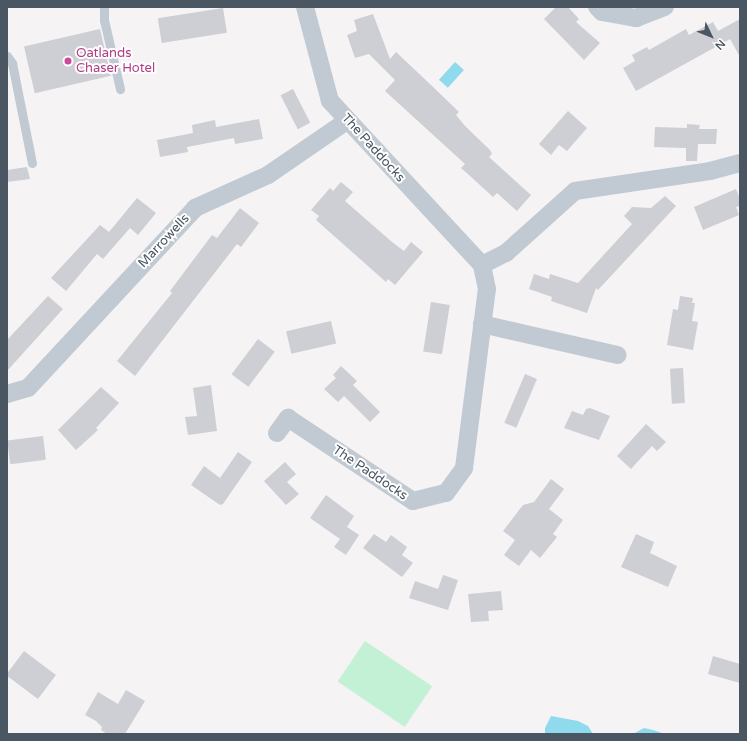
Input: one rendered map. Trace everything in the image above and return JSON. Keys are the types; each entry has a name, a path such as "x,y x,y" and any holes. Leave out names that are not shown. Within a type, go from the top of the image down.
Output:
{"street":[{"name":"The Paddocks","path":"277,433 288,418 413,501 446,493 464,468 487,289 482,265 330,101 304,7"},
{"path":"597,7 602,12 636,18 666,7"},
{"name":"Marrowells","path":"7,394 28,388 195,208 268,175 348,120"},
{"path":"482,265 506,253 575,191 710,171 740,163"},
{"path":"482,324 617,356"}],"lane":[{"path":"104,7 104,20 120,89"},
{"path":"7,56 12,63 32,163"}],"green space":[{"path":"365,641 432,686 405,727 338,682"}],"water":[{"path":"455,62 464,70 448,88 439,80"},
{"path":"551,716 578,721 588,726 593,734 545,734 545,728"},
{"path":"644,728 653,730 665,734 633,734"}],"building":[{"path":"556,7 568,7 579,19 576,22 600,43 584,60 544,19"},
{"path":"223,8 227,33 162,43 158,18"},
{"path":"373,14 390,59 396,52 459,112 456,115 465,126 490,150 492,154 489,157 531,195 517,211 497,193 493,197 461,168 465,164 385,91 395,80 369,54 355,58 347,35 357,31 354,20"},
{"path":"740,19 740,57 730,39 636,91 623,68 635,61 632,55 647,47 649,50 686,29 689,35 713,22 718,31"},
{"name":"Oatlands Chaser Hotel","path":"100,29 111,76 35,93 24,47"},
{"path":"293,89 310,123 298,129 281,95"},
{"path":"568,111 587,128 567,151 559,145 551,155 539,144"},
{"path":"259,119 263,139 235,144 234,138 187,147 188,152 160,157 157,140 193,133 192,125 215,120 216,127"},
{"path":"687,124 700,125 699,129 717,129 716,144 698,144 697,161 686,161 686,148 654,147 655,127 687,128"},
{"path":"27,167 30,179 7,182 7,170"},
{"path":"341,182 353,192 345,201 392,242 404,251 411,242 423,252 395,285 388,279 386,282 316,220 319,216 311,210 330,188 333,191"},
{"path":"736,189 740,199 740,206 736,207 739,215 703,230 694,207"},
{"path":"665,196 676,206 598,290 596,288 587,313 551,301 552,297 529,289 534,274 549,279 550,274 578,283 632,224 624,216 632,207 651,208"},
{"path":"137,198 156,213 138,235 130,228 103,259 97,254 66,291 51,278 100,225 109,232"},
{"path":"240,208 259,223 241,247 237,244 135,376 117,361 172,293 170,291 212,235 217,238"},
{"path":"48,296 63,309 7,371 7,340"},
{"path":"680,296 693,298 692,303 695,303 692,321 698,322 693,350 667,345 673,309 678,310"},
{"path":"431,302 450,305 442,354 423,351"},
{"path":"331,321 336,343 291,354 286,331"},
{"path":"258,339 275,352 248,387 232,374"},
{"path":"341,366 357,381 353,385 380,412 370,422 344,396 338,402 324,389 336,378 333,375"},
{"path":"683,368 685,403 672,404 670,369"},
{"path":"525,374 537,379 516,428 504,423"},
{"path":"211,385 217,431 188,435 185,417 197,416 193,388"},
{"path":"101,387 119,403 96,428 98,430 76,450 58,430"},
{"path":"590,408 610,416 599,440 564,428 572,411 583,415 586,409"},
{"path":"646,424 666,442 657,451 652,446 631,469 617,456"},
{"path":"43,436 46,460 10,464 7,440"},
{"path":"238,452 252,462 223,504 220,505 191,485 204,466 220,478"},
{"path":"285,462 296,474 287,482 299,494 286,505 264,481"},
{"path":"551,479 564,489 549,509 563,520 553,534 557,537 540,558 531,550 519,566 504,555 515,540 503,531 523,505 534,502"},
{"path":"326,495 354,516 347,527 359,535 346,555 334,547 340,539 310,518"},
{"path":"374,534 386,542 391,535 407,547 402,555 413,563 402,577 363,548"},
{"path":"636,534 654,542 650,553 677,566 668,587 621,567"},
{"path":"443,575 458,580 448,610 409,598 415,581 438,589"},
{"path":"501,591 503,610 488,611 489,621 471,622 468,594"},
{"path":"24,651 56,675 38,699 7,676 7,674"},
{"path":"713,656 740,664 740,683 708,674"},
{"path":"126,690 145,701 125,734 107,734 101,730 102,727 96,721 85,715 98,692 118,704"}],"place":[{"name":"Oatlands Chaser Hotel","path":"68,61"}]}
